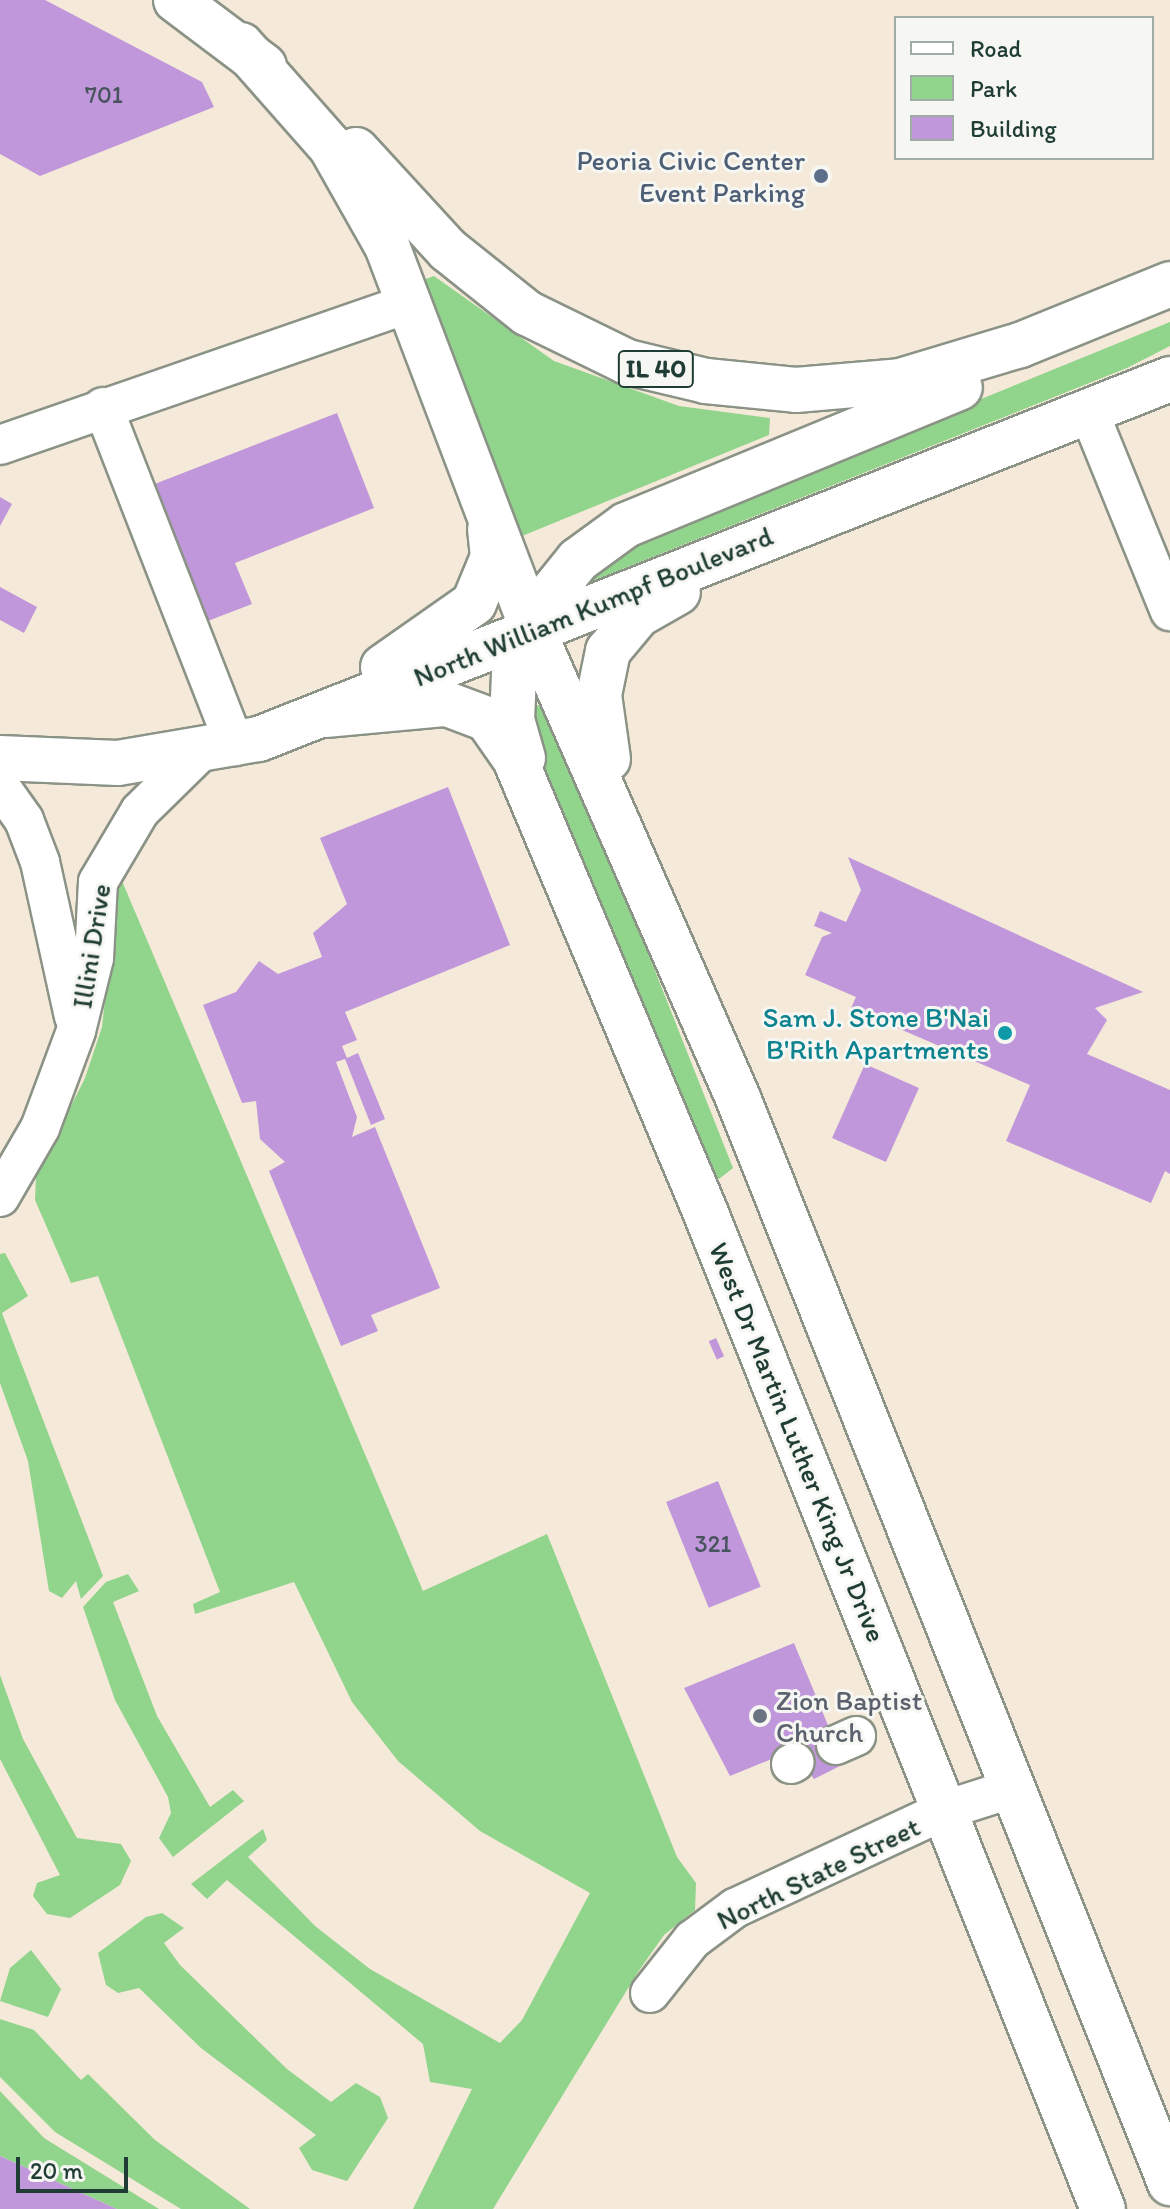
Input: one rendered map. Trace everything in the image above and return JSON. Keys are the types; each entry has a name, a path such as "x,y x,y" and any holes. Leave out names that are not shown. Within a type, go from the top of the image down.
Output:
{"main road":[{"name":"IL 40","path":"176,0 241,45 344,137 490,288 577,339 654,369 796,390 900,381 1020,345 1170,284"},
{"path":"241,45 355,181 410,303 532,628 663,919 1170,2183"},
{"path":"595,943 512,720 510,693 532,628 565,575 626,525 1170,293"},
{"name":"North William Kumpf Boulevard","path":"0,758 87,765 221,744 325,715 532,628 1170,379"},
{"path":"221,744 395,661 466,612 493,557 477,478"},
{"path":"663,919 603,739 599,695 608,651 659,601 790,546 889,491"},
{"path":"325,715 447,704 487,719 523,775 595,943"},
{"name":"West Dr Martin Luther King Jr Drive","path":"595,943 1103,2209"}],"street":[{"path":"0,445 410,303"},
{"path":"103,407 221,744"},
{"path":"1089,412 1170,611"},
{"name":"Illini Drive","path":"0,1197 40,1128 76,1031 94,958 98,882 140,811 221,744"},
{"name":"Illini Drive","path":"0,786 40,862 76,1031"},
{"name":"North State Street","path":"650,1993 712,1921 945,1810 1011,1789"}],"green space":[{"path":"434,276 554,361 679,406 770,418 769,435 522,536 420,281"},
{"path":"1170,322 1170,346 1127,368 582,585 625,544"},
{"path":"549,703 733,1168 719,1179 699,1158 542,760 535,706"},
{"path":"119,874 423,1591 547,1534 677,1857 696,1883 695,1910 664,1935 638,1972 493,2209 413,2209 472,2089 430,2082 423,2044 227,1880 207,1899 191,1884 263,1829 267,1840 248,1857 315,1926 370,1969 500,2043 522,2020 590,1893 480,1831 398,1761 352,1702 294,1582 195,1614 193,1604 220,1592 98,1276 71,1283 35,1200 36,1176 85,1078 102,1027"},
{"path":"5,1253 28,1296 2,1313 103,1576 81,1599 76,1581 62,1598 49,1591 28,1461 0,1383 0,1254"},
{"path":"128,1574 139,1591 113,1602 157,1716 210,1807 233,1790 244,1801 173,1857 159,1838 171,1813 168,1797 115,1700 83,1607 106,1582"},
{"path":"0,1675 23,1739 77,1838 121,1844 131,1861 120,1885 70,1918 47,1914 33,1896 37,1883 60,1875 0,1759"},
{"path":"162,1913 184,1928 164,1943 180,1965 287,2069 331,2102 356,2083 380,2097 388,2118 347,2181 312,2170 299,2148 316,2135 201,2048 139,1988 118,1993 106,1985 98,1953 146,1917"},
{"path":"31,1950 61,1989 48,2017 0,2001 10,1968"},
{"path":"0,2019 34,2030 81,2080 88,2074 155,2140 250,2209 181,2209 55,2132 0,2077"},
{"path":"0,2091 44,2138 159,2209 117,2209 0,2156"}],"building":[{"path":"0,0 45,0 202,82 214,107 40,176 0,154"},
{"path":"337,413 374,508 235,563 252,604 200,624 147,487"},
{"path":"0,497 12,504 0,526"},
{"path":"0,587 37,607 24,633 0,620"},
{"path":"448,787 510,945 345,1012 357,1040 342,1046 347,1058 358,1053 385,1119 371,1125 345,1059 336,1062 357,1117 352,1137 375,1127 440,1288 371,1315 378,1331 341,1346 269,1171 285,1162 260,1139 256,1101 242,1103 203,1005 236,992 259,961 278,974 322,957 313,933 347,904 320,838"},
{"name":"Sam J. Stone B'Nai B'Rith Apartments","path":"848,857 1143,992 1095,1008 1107,1020 1087,1054 1170,1090 1170,1174 1165,1171 1151,1203 1006,1141 1030,1085 851,1008 856,997 805,975 822,937 832,933 814,926 820,911 846,922 861,890"},
{"path":"865,1064 919,1088 886,1162 832,1138"},
{"path":"716,1338 724,1356 717,1360 709,1341"},
{"path":"718,1481 761,1587 709,1608 666,1502"},
{"name":"Zion Baptist Church","path":"794,1643 844,1764 814,1779 791,1751 730,1776 684,1688"},
{"path":"0,2156 117,2209 0,2209"}],"place":[{"name":"Peoria Civic Center Event Parking","path":"821,176"},
{"name":"Sam J. Stone B'Nai B'Rith Apartments","path":"1005,1033"},
{"name":"Zion Baptist Church","path":"760,1716"}]}
